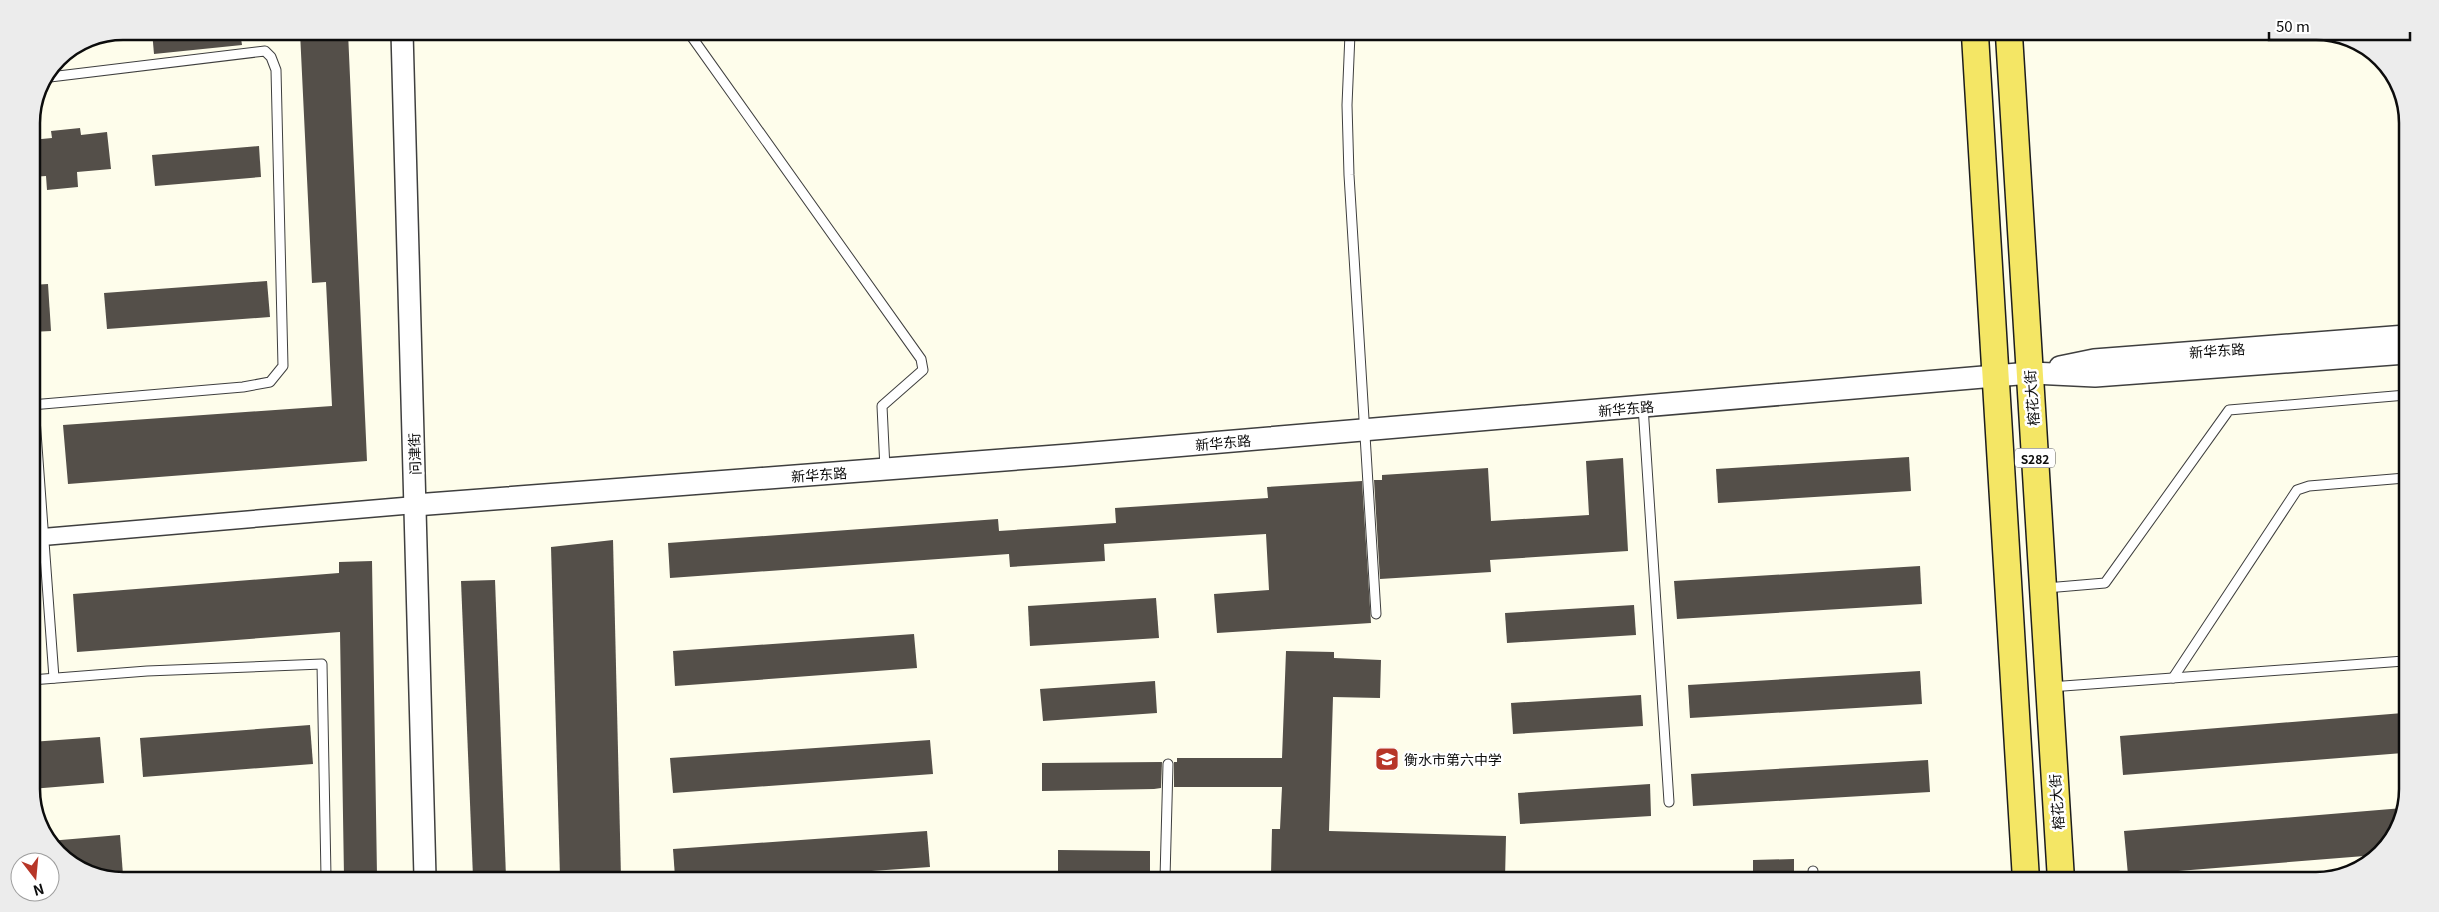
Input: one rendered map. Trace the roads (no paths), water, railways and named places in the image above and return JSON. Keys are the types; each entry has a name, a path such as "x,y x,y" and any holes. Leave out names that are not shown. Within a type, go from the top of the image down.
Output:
{"main road":[{"name":"S282","path":"1975,40 2026,872"},
{"name":"榕花大街","path":"2009,40 2060,872"}],"street":[{"name":"问津街","path":"402,40 425,872"},
{"name":"新华东路","path":"2030,374 2094,360 2399,337"},
{"name":"新华东路","path":"415,505 1365,430 1996,376 2030,374 2095,376 2399,354"},
{"path":"40,538 415,505"}],"lane":[{"path":"695,40 921,359 923,370 882,406 885,469"},
{"path":"1350,40 1346,105 1348,167 1376,614"},
{"path":"40,404 242,387 270,382 283,366 276,70 271,57 265,51 54,76"},
{"path":"2043,588 2105,583 2229,410 2399,396"},
{"path":"1643,406 1669,802"},
{"path":"2173,678 2297,490 2309,486 2399,478"},
{"path":"40,563 54,678"},
{"path":"2049,688 2399,661"},
{"path":"40,679 147,671 322,664 326,872"},
{"path":"1165,872 1168,764"}],"place":[{"name":"衡水市第六中学","path":"1387,759"}]}
